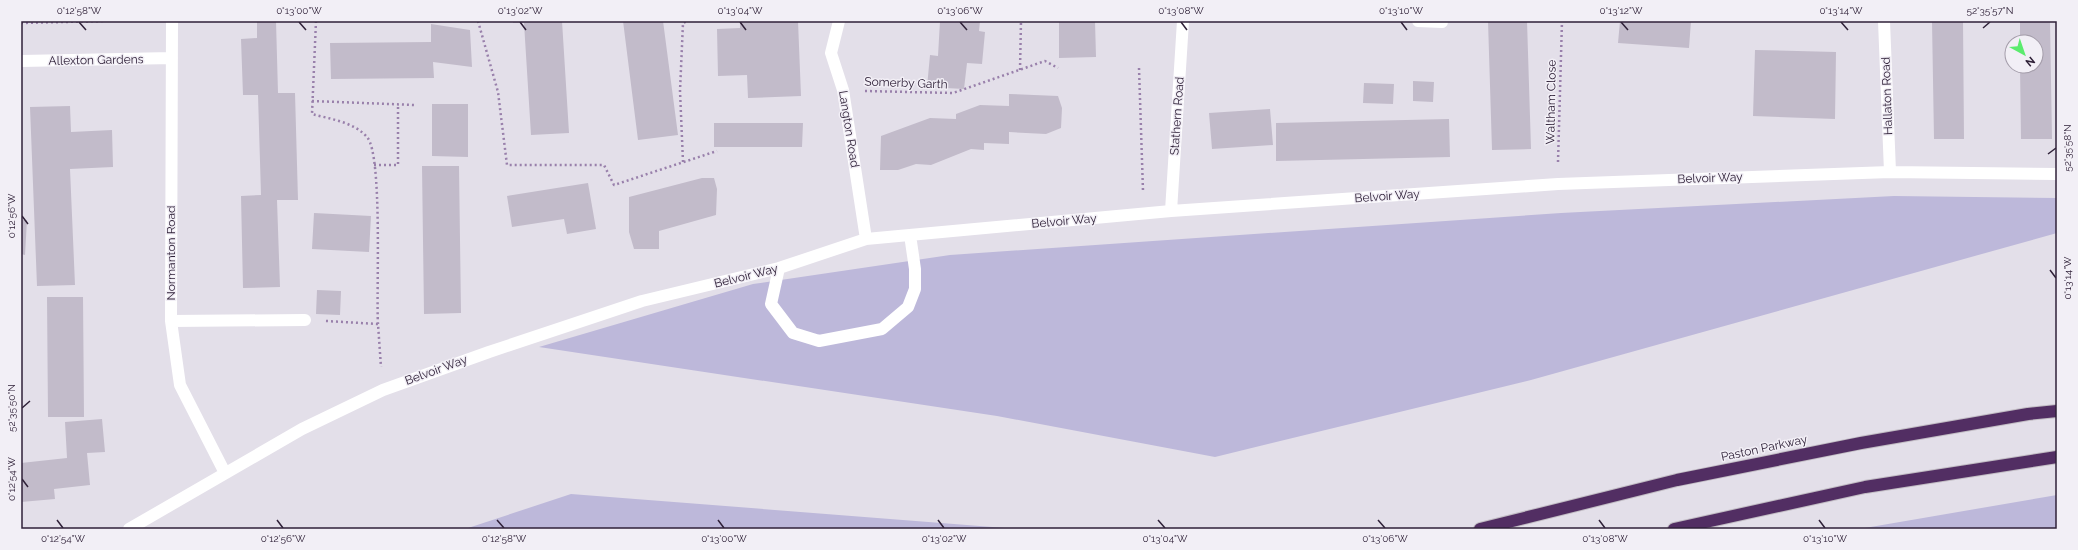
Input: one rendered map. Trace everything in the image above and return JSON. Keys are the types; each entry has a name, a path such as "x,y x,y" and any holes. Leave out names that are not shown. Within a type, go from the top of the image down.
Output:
{"highway":[{"name":"Paston Parkway","path":"1480,529 1685,479 1861,443 2028,414 2057,411"},
{"path":"1674,529 1865,487 2057,457"}],"street":[{"name":"Normanton Road","path":"172,21 171,321 180,385 225,473"},
{"name":"Langton Road","path":"839,21 831,53 843,90 866,240"},
{"name":"Stathern Road","path":"1171,211 1183,21"},
{"path":"1418,21 1442,21"},
{"name":"Hallaton Road","path":"1884,21 1890,172"},
{"name":"Allexton Gardens","path":"21,61 172,58"},
{"name":"Belvoir Way","path":"129,529 302,429 383,390 489,352 642,301 779,268 866,240 1171,211 1558,184 1890,172 2057,174"},
{"path":"779,268 771,304 793,333 819,341 882,329 908,307 914,290 915,269 910,235"},
{"path":"171,321 305,320"}],"path":[{"path":"21,23 106,21"},
{"path":"316,21 312,114 357,127 369,138 374,165 377,197 378,324 383,390"},
{"path":"478,21 498,92 507,165 604,165 614,184 717,151"},
{"path":"683,162 680,91 683,23 688,21"},
{"path":"1020,70 1021,21"},
{"name":"Waltham Close","path":"1558,184 1562,21"},
{"name":"Somerby Garth","path":"843,90 953,93 1045,61 1058,68"},
{"path":"1139,68 1144,214"},
{"path":"312,101 415,105"},
{"path":"374,165 398,165 398,105"},
{"path":"305,320 378,324"}],"shaded area":[{"path":"1894,196 2057,198 2057,233 1531,380 1215,457 997,416 539,347 753,284 950,255 1561,213"},
{"path":"571,494 1019,529 465,529"},
{"path":"2057,495 2057,529 1859,529"}],"building":[{"path":"276,21 278,93 295,93 298,200 277,200 280,287 243,288 241,196 261,195 258,95 243,95 241,39 257,38 257,22"},
{"path":"513,21 562,21 569,133 531,135 524,23 513,23"},
{"path":"623,21 663,21 678,135 638,140"},
{"path":"740,21 798,21 801,96 748,98 747,75 718,76 717,29 740,28"},
{"path":"940,21 980,21 979,31 985,32 982,64 967,63 964,89 927,87 930,55 938,56"},
{"path":"1059,21 1095,21 1096,57 1059,58"},
{"path":"1488,21 1527,21 1531,149 1492,150"},
{"path":"1620,21 1691,21 1689,48 1618,43"},
{"path":"1932,21 1963,21 1964,139 1934,139"},
{"path":"2020,21 2050,21 2052,139 2021,139 2020,74 2044,74 2044,34 2020,34"},
{"path":"431,24 470,30 472,67 433,62 434,78 331,79 330,43 431,42"},
{"path":"1755,50 1836,52 1835,119 1753,116"},
{"path":"1413,81 1434,82 1433,102 1413,101"},
{"path":"1364,83 1394,84 1393,104 1363,103"},
{"path":"1009,94 1058,96 1062,108 1061,128 1046,134 1009,132 1009,144 984,143 984,150 971,149 931,165 916,164 898,170 880,170 881,136 930,118 956,119 956,114 980,105 1009,106"},
{"path":"432,104 468,104 468,157 432,156"},
{"path":"70,106 71,132 112,130 113,167 70,169 75,285 37,286 30,107"},
{"path":"1270,109 1273,145 1212,149 1209,113"},
{"path":"1449,119 1450,157 1276,161 1276,123"},
{"path":"714,123 803,123 802,147 714,147"},
{"path":"422,166 459,166 461,313 424,314"},
{"path":"702,178 714,178 717,189 716,215 659,231 659,249 634,249 629,232 629,197"},
{"path":"588,183 596,229 567,234 564,219 512,227 507,196"},
{"path":"314,213 371,216 369,252 312,249"},
{"path":"21,220 27,220 25,255 21,254"},
{"path":"317,290 341,291 340,315 316,314"},
{"path":"47,297 83,297 84,417 48,417"},
{"path":"102,419 105,452 87,453 90,485 54,489 55,499 21,502 21,463 67,458 65,422"}]}
